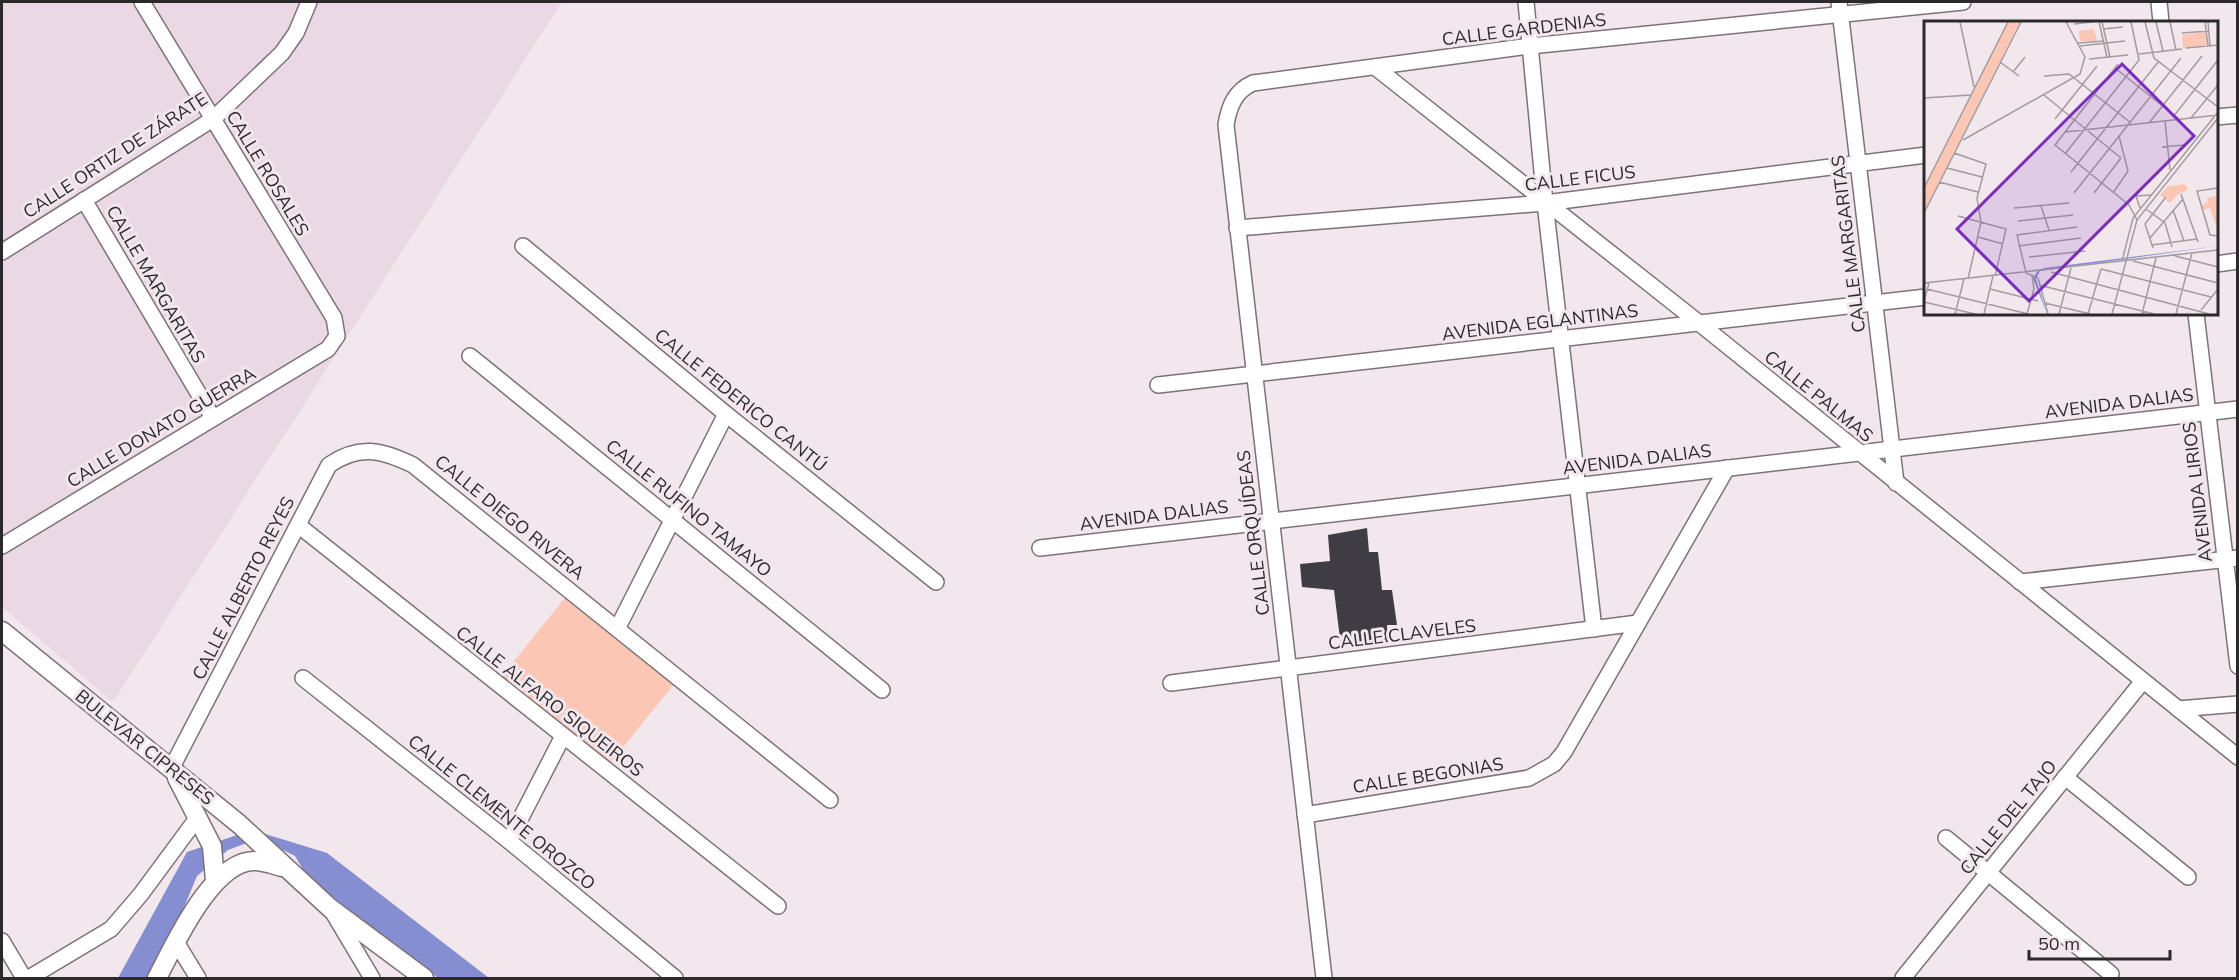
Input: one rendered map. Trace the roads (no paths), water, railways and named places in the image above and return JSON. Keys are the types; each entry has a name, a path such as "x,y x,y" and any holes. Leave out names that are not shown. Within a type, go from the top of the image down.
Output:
{"street":[{"name":"CALLE ROSALES","path":"142,2 334,318 337,336"},
{"name":"CALLE ORTIZ DE ZÁRATE","path":"2,252 213,119 282,52 296,33 309,2"},
{"path":"1526,2 1545,203 1594,629"},
{"name":"CALLE GARDENIAS","path":"1242,88 1253,83 1840,8 1963,2"},
{"path":"2159,2 2161,21"},
{"name":"CALLE MARGARITAS","path":"1840,8 1896,483"},
{"name":"CALLE PALMAS","path":"1375,67 1699,323 2238,758"},
{"name":"CALLE ORQUÍDEAS","path":"1242,88 1234,98 1226,125 1324,978"},
{"path":"2218,117 2238,114"},
{"name":"CALLE FICUS","path":"1237,228 1545,203 1924,155"},
{"name":"CALLE MARGARITAS","path":"84,200 213,418"},
{"name":"CALLE FEDERICO CANTÚ","path":"523,246 726,414 936,582"},
{"path":"2218,264 2238,261"},
{"name":"AVENIDA EGLANTINAS","path":"1158,385 1924,297"},
{"name":"AVENIDA LIRIOS","path":"2196,315 2208,413 2231,558 2238,666"},
{"name":"CALLE DONATO GUERRA","path":"2,546 328,349 337,336"},
{"name":"CALLE RUFINO TAMAYO","path":"470,356 882,690"},
{"name":"AVENIDA DALIAS","path":"1040,548 2238,409"},
{"path":"617,629 726,414"},
{"name":"CALLE ALBERTO REYES","path":"171,769 329,465 342,456 371,450"},
{"name":"CALLE DIEGO RIVERA","path":"371,450 396,456 413,465 830,800"},
{"path":"1638,623 1727,468"},
{"name":"CALLE ALFARO SIQUEIROS","path":"298,525 778,906"},
{"path":"2020,582 2231,558"},
{"name":"CALLE CLAVELES","path":"1171,683 1638,623"},
{"name":"CALLE BEGONIAS","path":"1305,815 1528,778 1554,764 1564,753 1638,623"},
{"name":"BULEVAR CIPRESES","path":"2,631 239,824 330,909 424,978"},
{"name":"CALLE CLEMENTE OROZCO","path":"303,678 509,841 675,978"},
{"name":"CALLE DEL TAJO","path":"1903,978 2143,681"},
{"path":"2178,709 2238,704"},
{"path":"509,841 563,736"},
{"path":"157,978 215,873 212,846 171,769"},
{"path":"2065,777 2188,877"},
{"path":"29,978 111,929 202,825"},
{"path":"1946,838 2111,974"},
{"path":"215,873 254,861 284,867"},
{"path":"330,909 372,978"},
{"path":"2,941 24,978"},
{"path":"176,942 198,978"}],"water":[{"path":"252,830 327,853 489,978 438,978 308,878 295,856 277,847 252,841 228,850 197,876 185,905 147,978 118,978 187,852"}]}
